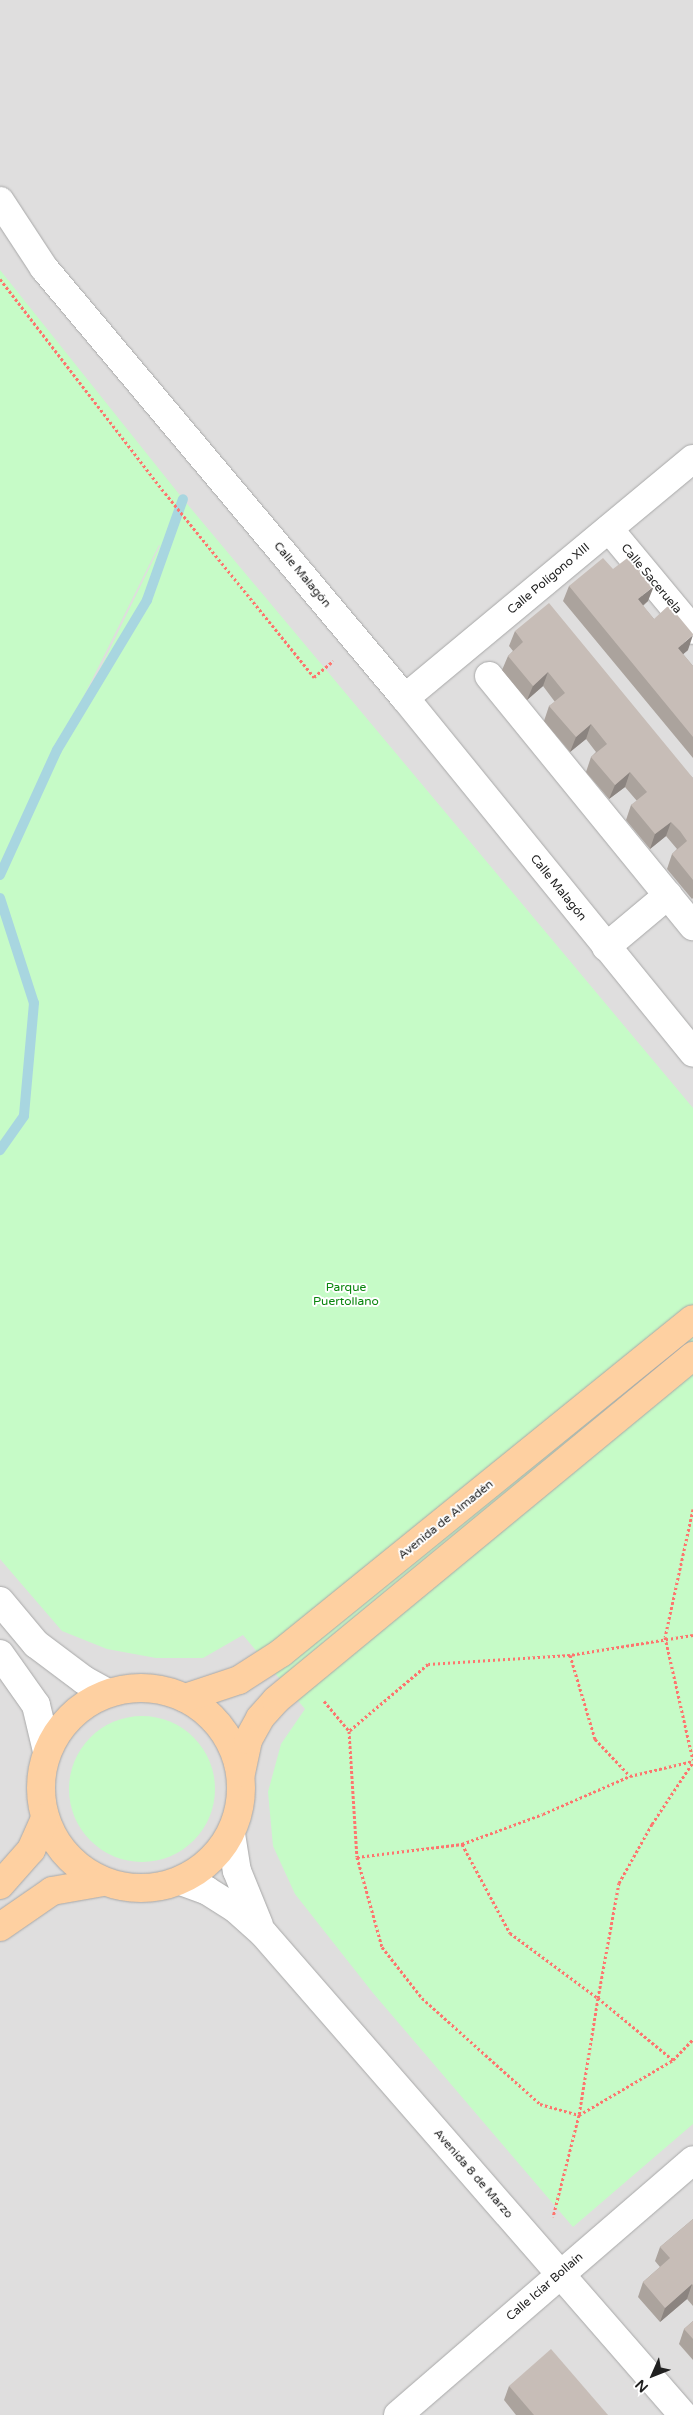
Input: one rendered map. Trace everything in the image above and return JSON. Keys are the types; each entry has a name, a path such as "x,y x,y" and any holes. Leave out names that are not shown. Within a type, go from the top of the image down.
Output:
{"main road":[{"name":"Avenida de Almadén","path":"185,1698 239,1680 281,1653 693,1319"},
{"path":"241,1773 231,1742 212,1716 185,1698 160,1689 133,1687 107,1693 82,1706 61,1726 47,1751 42,1773 45,1818 58,1844 78,1866 103,1882 129,1888 155,1888 181,1881 218,1854 231,1834 242,1794 241,1773 248,1740 260,1718 276,1700 693,1356"},
{"path":"0,1885 32,1850 45,1818"},
{"path":"0,1927 52,1892 103,1882"}],"street":[{"name":"Calle Malagón","path":"0,201 44,268 405,698 693,1053"},
{"name":"Calle Polígono XIII","path":"405,698 693,459"},
{"name":"Calle Saceruela","path":"609,529 693,630"},
{"path":"489,676 693,926"},
{"path":"606,947 668,896"},
{"path":"0,1602 36,1644 84,1680 107,1693"},
{"path":"0,1654 36,1705 47,1751"},
{"name":"Avenida 8 de Marzo","path":"231,1834 247,1901 263,1933"},
{"name":"Avenida 8 de Marzo","path":"181,1881 213,1894 263,1933 683,2415"},
{"name":"Calle Icíar Bollaín","path":"415,2409 560,2274 693,2160"}],"path":[{"path":"0,279 195,530 314,677 356,639"},
{"path":"531,2241 553,2218 579,2115 619,1882 652,1824 693,1761 665,1637 693,1508"},
{"path":"350,1730 428,1664 570,1655 665,1637 693,1635"},
{"path":"570,1655 595,1739 630,1776"},
{"path":"304,1678 350,1730 357,1857 382,1947 422,1998 540,2104 579,2115 673,2060 693,2039"},
{"path":"357,1857 462,1844 543,1814 630,1776 693,1761"},
{"path":"462,1844 510,1933 598,1998 673,2060"}],"shaded area":[{"path":"0,0 693,0 693,2415 0,2415"}],"green space":[{"name":"Parque Puertollano","path":"0,270 183,499 693,1108 693,2124 573,2227 373,1993 295,1894 273,1846 268,1792 281,1744 305,1709 243,1635 203,1658 156,1658 107,1649 62,1631 0,1559","holes":["160,546 7,860 57,750"]},
{"path":"142,1716 170,1721 194,1737 210,1761 215,1789 210,1817 194,1841 170,1857 142,1862 114,1857 90,1841 74,1817 69,1789 74,1761 90,1737 114,1721"}],"building":[{"path":"630,556 654,586 638,599 654,619 669,605 693,634 678,648 693,666 693,737 569,586 603,558 613,569"},
{"path":"549,603 693,778 693,880 672,854 687,841 680,831 671,822 655,834 631,805 647,792 630,772 615,785 591,757 607,744 591,724 576,737 549,706 565,693 548,672 533,686 508,656 523,642 515,631"},
{"path":"693,2219 693,2285 665,2308 643,2282 670,2258 660,2247"},
{"path":"693,2321 693,2339 684,2329"},
{"path":"551,2349 608,2415 534,2415 509,2386"}],"waterway":[{"path":"0,875 57,750 147,600 183,499"},
{"path":"0,898 34,1003 24,1116 0,1150"}]}
